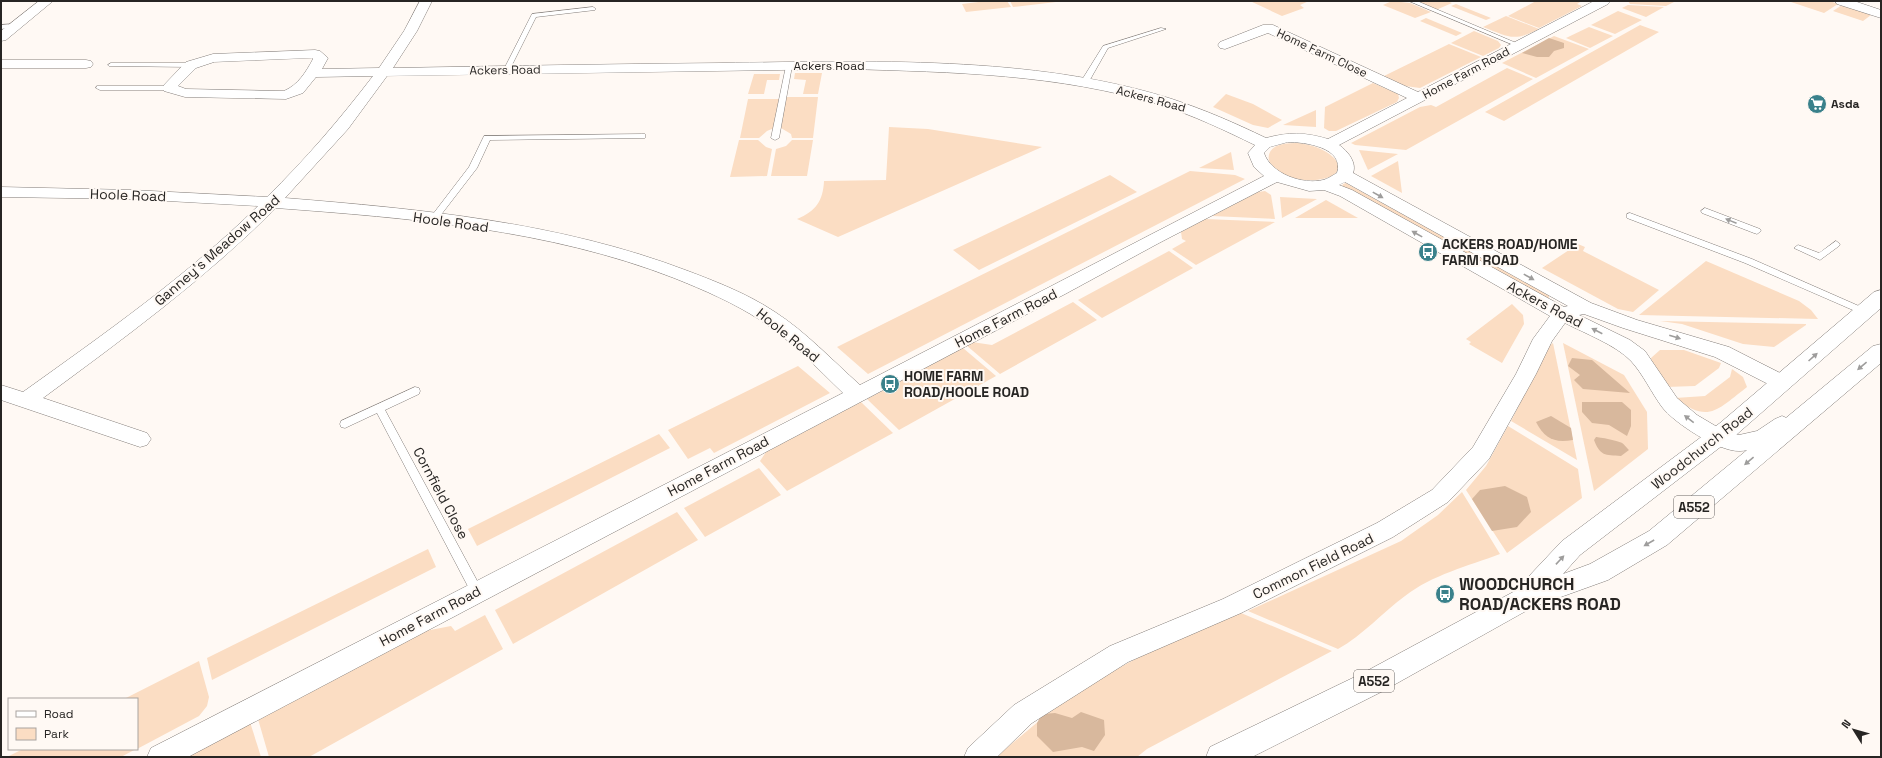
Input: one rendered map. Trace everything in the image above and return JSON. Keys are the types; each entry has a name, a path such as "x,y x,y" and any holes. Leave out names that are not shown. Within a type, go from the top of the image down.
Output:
{"main road":[{"name":"Woodchurch Road","path":"1524,599 1571,548 1717,437 1873,312 1881,298"},
{"name":"Woodchurch Road","path":"1221,757 1373,682 1524,599 1599,572 1658,538 1881,350"}],"street":[{"path":"1,36 8,26 47,1"},
{"name":"Ganney's Meadow Road","path":"26,400 137,320 182,284 273,202 359,107 401,48 419,17 426,1"},
{"name":"Home Farm Road","path":"1328,145 1604,1"},
{"path":"1841,1 1881,14"},
{"name":"Home Farm Close","path":"1224,45 1268,28 1419,98"},
{"path":"315,54 321,58 312,73 298,90 286,95 185,93 169,88 191,65 213,58 315,54"},
{"path":"1,64 86,64"},
{"path":"30,75 45,64"},
{"name":"Ackers Road","path":"383,72 848,65 961,69 1084,83 1134,93 1183,107 1231,125 1264,143"},
{"path":"312,73 383,72"},
{"path":"1300,137 1328,145 1338,152 1345,160 1347,168 1344,175 1336,181 1325,185 1300,185 1275,177 1265,170 1259,163 1256,156 1258,149 1264,143 1274,139 1300,137"},
{"name":"Ackers Road","path":"1344,175 1584,307 1722,352 1783,383"},
{"name":"Home Farm Road","path":"161,757 1275,177"},
{"name":"Ackers Road","path":"1325,185 1346,194 1562,314 1623,345 1638,356 1670,403 1690,420 1717,437 1739,443 1763,438 1844,382"},
{"name":"Hoole Road","path":"1,192 190,197 273,202 434,218 533,234 597,248 653,264 689,277 733,297 766,315 785,329 857,394"},
{"path":"1562,314 1584,307"},
{"name":"Common Field Road","path":"978,757 1022,714 1119,654 1232,606 1385,530 1440,496 1481,453 1526,374 1543,339 1562,314"},
{"path":"1638,356 1655,330"},
{"path":"1,392 140,439"}],"lane":[{"path":"1412,1 1518,45"},
{"path":"507,69 534,15 593,9"},
{"path":"1084,83 1105,48 1163,29"},
{"path":"111,65 191,65"},
{"path":"775,138 789,66"},
{"path":"100,88 169,88"},
{"path":"434,218 473,168 487,138 642,136"},
{"path":"1705,211 1757,231"},
{"path":"1630,216 1673,230 1873,312"},
{"path":"1798,248 1820,257 1836,244"},
{"path":"345,424 415,391"},
{"name":"Cornfield Close","path":"379,408 477,592"}],"green space":[{"path":"987,1 1007,1 1011,7 966,12 962,4"},
{"path":"1010,1 1055,1 1056,2 1013,7"},
{"path":"1250,1 1309,1 1300,5 1304,8 1282,16"},
{"path":"1392,1 1410,3 1431,12 1415,18 1383,5"},
{"path":"1414,1 1447,1 1452,3 1436,10"},
{"path":"1536,1 1582,1 1577,4 1582,6 1539,28 1508,16"},
{"path":"1628,1 1676,1 1666,6 1630,4"},
{"path":"1788,1 1830,1 1838,4 1824,13"},
{"path":"1456,4 1491,18 1486,20 1451,6"},
{"path":"1628,5 1664,7 1646,17 1622,8"},
{"path":"1842,5 1871,15 1863,21 1833,11"},
{"path":"1618,11 1642,20 1615,34 1591,25"},
{"path":"1506,16 1539,29 1523,36 1511,37 1483,27"},
{"path":"1426,18 1462,33 1456,36 1420,21"},
{"path":"1640,25 1659,32 1504,121 1485,112"},
{"path":"1589,27 1613,36 1590,48 1566,38"},
{"path":"1474,31 1498,41 1501,45 1499,48 1483,56 1451,43"},
{"path":"1554,36 1589,49 1536,78 1502,63"},
{"path":"1449,44 1481,57 1420,88 1405,86 1384,76"},
{"path":"1507,68 1533,79 1406,150 1355,145 1351,143 1420,107 1431,105 1436,107"},
{"path":"795,73 822,73 818,94 803,94 806,80 794,79"},
{"path":"754,74 780,74 779,80 767,80 764,94 748,94"},
{"path":"1373,83 1398,94 1399,98 1397,102 1336,131 1329,131 1324,128 1325,107"},
{"path":"1226,94 1253,104 1282,120 1268,128 1253,125 1213,107"},
{"path":"786,97 818,97 813,138 792,138 791,134 781,128"},
{"path":"748,99 779,99 774,128 767,131 759,138 740,138"},
{"path":"1316,110 1316,127 1283,125"},
{"path":"889,127 928,129 1042,147 838,237 797,219 814,209 820,200 824,181 886,180"},
{"path":"739,140 758,140 766,147 772,149 767,176 730,177"},
{"path":"792,140 813,140 807,176 771,176 776,149 786,146"},
{"path":"1298,143 1317,148 1334,158 1339,166 1336,173 1317,180 1304,180 1290,177 1279,172 1269,161 1270,152 1279,145"},
{"path":"1359,150 1398,154 1368,170"},
{"path":"1231,152 1234,170 1199,168"},
{"path":"1398,161 1402,193 1371,176"},
{"path":"1190,171 1235,175 1245,179 868,374 837,347"},
{"path":"1110,175 1137,192 979,270 953,250"},
{"path":"1346,183 1549,295 1549,299 1342,187 1343,184"},
{"path":"1265,191 1271,195 1275,219 1212,216 1258,192"},
{"path":"1280,197 1317,199 1282,218"},
{"path":"1326,200 1358,218 1295,218"},
{"path":"1205,219 1275,222 1196,265 1172,249 1186,241 1182,239 1181,232"},
{"path":"1578,244 1585,247 1583,251 1659,290 1633,312 1618,309 1542,268"},
{"path":"1169,251 1193,268 1102,318 1078,300"},
{"path":"1706,261 1799,301 1811,310 1818,319 1639,315"},
{"path":"1073,302 1097,320 1000,374 966,345 972,342 992,345"},
{"path":"1512,304 1523,315 1524,324 1502,363 1469,344 1471,342 1466,339"},
{"path":"1660,321 1806,325 1774,347 1743,344 1682,324"},
{"path":"1553,343 1577,460 1511,421 1549,346"},
{"path":"1563,343 1624,375 1647,412 1648,449 1594,491"},
{"path":"963,348 996,376 899,430 867,399"},
{"path":"1660,350 1684,350 1721,363 1719,368 1695,386 1666,387 1655,375 1651,358"},
{"path":"798,366 830,393 714,453 710,448 688,459 668,430"},
{"path":"1732,369 1743,377 1747,387 1720,407 1712,411 1705,412 1687,406 1675,398 1705,396 1730,377"},
{"path":"861,402 893,433 787,491 760,461 766,452"},
{"path":"1508,426 1578,469 1582,498 1507,553 1466,490 1486,466"},
{"path":"659,434 670,448 477,546 468,529"},
{"path":"759,468 781,495 705,537 684,508"},
{"path":"1462,492 1500,554 1427,582 1405,596 1364,631 1338,649 1248,611 1401,541 1438,515"},
{"path":"677,512 698,540 513,644 495,610"},
{"path":"428,549 436,567 212,680 207,658"},
{"path":"1241,613 1332,651 1147,749 1137,757 996,757 1071,694 1152,650"},
{"path":"485,615 503,649 309,757 269,757 258,719 425,631 451,626 455,631"},
{"path":"199,661 209,697 207,706 199,716 138,748 138,698 126,698"},
{"path":"250,722 261,757 184,757"},
{"path":"21,750 134,750 121,757 7,757"}],"shaded area":[{"path":"1549,38 1564,43 1564,48 1554,51 1549,57 1537,57 1522,53"},
{"path":"1572,358 1592,360 1630,393 1583,389 1574,380 1580,375 1568,366"},
{"path":"1582,402 1622,402 1631,410 1631,426 1627,436 1609,425 1592,423 1582,412"},
{"path":"1551,416 1571,428 1573,440 1555,440 1547,436 1539,428 1536,422"},
{"path":"1596,437 1620,442 1629,450 1621,456 1604,454 1596,445 1594,440"},
{"path":"1505,486 1527,497 1531,512 1517,527 1492,531 1472,499 1480,490"},
{"path":"1081,712 1104,720 1105,735 1094,751 1082,747 1053,752 1037,736 1037,723 1042,714 1055,713 1072,718"}],"place":[{"name":"Asda","path":"1817,104"},
{"name":"ACKERS ROAD/HOME FARM ROAD","path":"1428,252"},
{"name":"HOME FARM ROAD/HOOLE ROAD","path":"890,384"},
{"name":"WOODCHURCH ROAD/ACKERS ROAD","path":"1445,594"}]}
